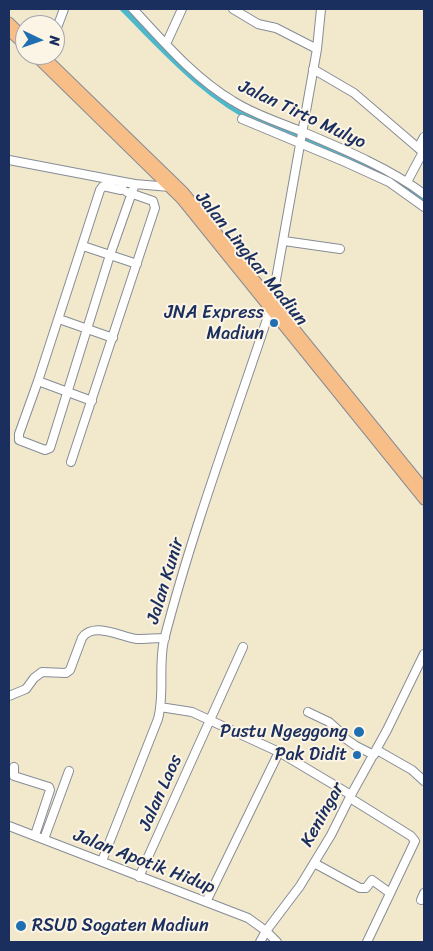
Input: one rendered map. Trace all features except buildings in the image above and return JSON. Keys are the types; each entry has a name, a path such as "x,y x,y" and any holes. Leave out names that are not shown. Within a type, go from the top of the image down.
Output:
{"main road":[{"name":"Jalan Lingkar Madiun","path":"44,65 170,187 424,488"},
{"name":"Jalan Lingkar Madiun","path":"54,65 184,192 271,306"},
{"name":"Jalan Lingkar Madiun","path":"416,478 424,500"}],"street":[{"name":"Jalan Tirto Mulyo","path":"132,9 204,80 232,101 300,138 407,182 424,194"},
{"path":"166,44 182,9"},
{"path":"233,9 258,24 276,28 317,50"},
{"name":"Jalan Kunir","path":"102,861 152,733 160,707 161,657 165,638 202,515 271,306 317,50 321,9"},
{"path":"313,69 354,93 422,151"},
{"path":"242,119 300,138 345,162 389,182 424,207"},
{"path":"407,182 422,151 424,137"},
{"path":"9,160 135,184 170,187"},
{"path":"121,190 124,182"},
{"path":"71,462 155,208 153,201 132,194 121,190 106,186 101,188 59,319 18,437 21,441 45,450 50,448 110,255 132,194 135,184"},
{"path":"284,241 340,249"},
{"path":"83,246 137,264"},
{"path":"59,319 113,338"},
{"path":"38,381 92,400"},
{"path":"9,696 26,689 34,678 42,672 66,673 70,670 84,634 90,631 103,631 136,638 165,638"},
{"name":"Jalan Laos","path":"139,877 243,647"},
{"name":"Keningar","path":"268,932 300,886 331,835 424,654"},
{"path":"160,707 192,712 279,752 412,836 415,841 367,942"},
{"path":"308,712 329,722 356,746 375,752 412,770 424,781"},
{"path":"206,902 279,752"},
{"path":"14,766 14,776 50,788 35,835"},
{"path":"44,839 69,771"},
{"name":"Jalan Apotik Hidup","path":"9,826 248,918 268,932 277,942"},
{"path":"314,863 360,888 366,888 372,880 390,893"},
{"path":"260,942 268,932"},
{"path":"265,942 268,932"}],"waterway":[{"path":"123,9 170,57 221,100 260,123 355,159 398,182 424,200"}],"place":[{"name":"JNA Express Madiun","path":"274,323"},
{"name":"Pustu Ngeggong","path":"359,732"},
{"name":"Pak Didit","path":"357,755"},
{"name":"RSUD Sogaten Madiun","path":"21,926"}]}
